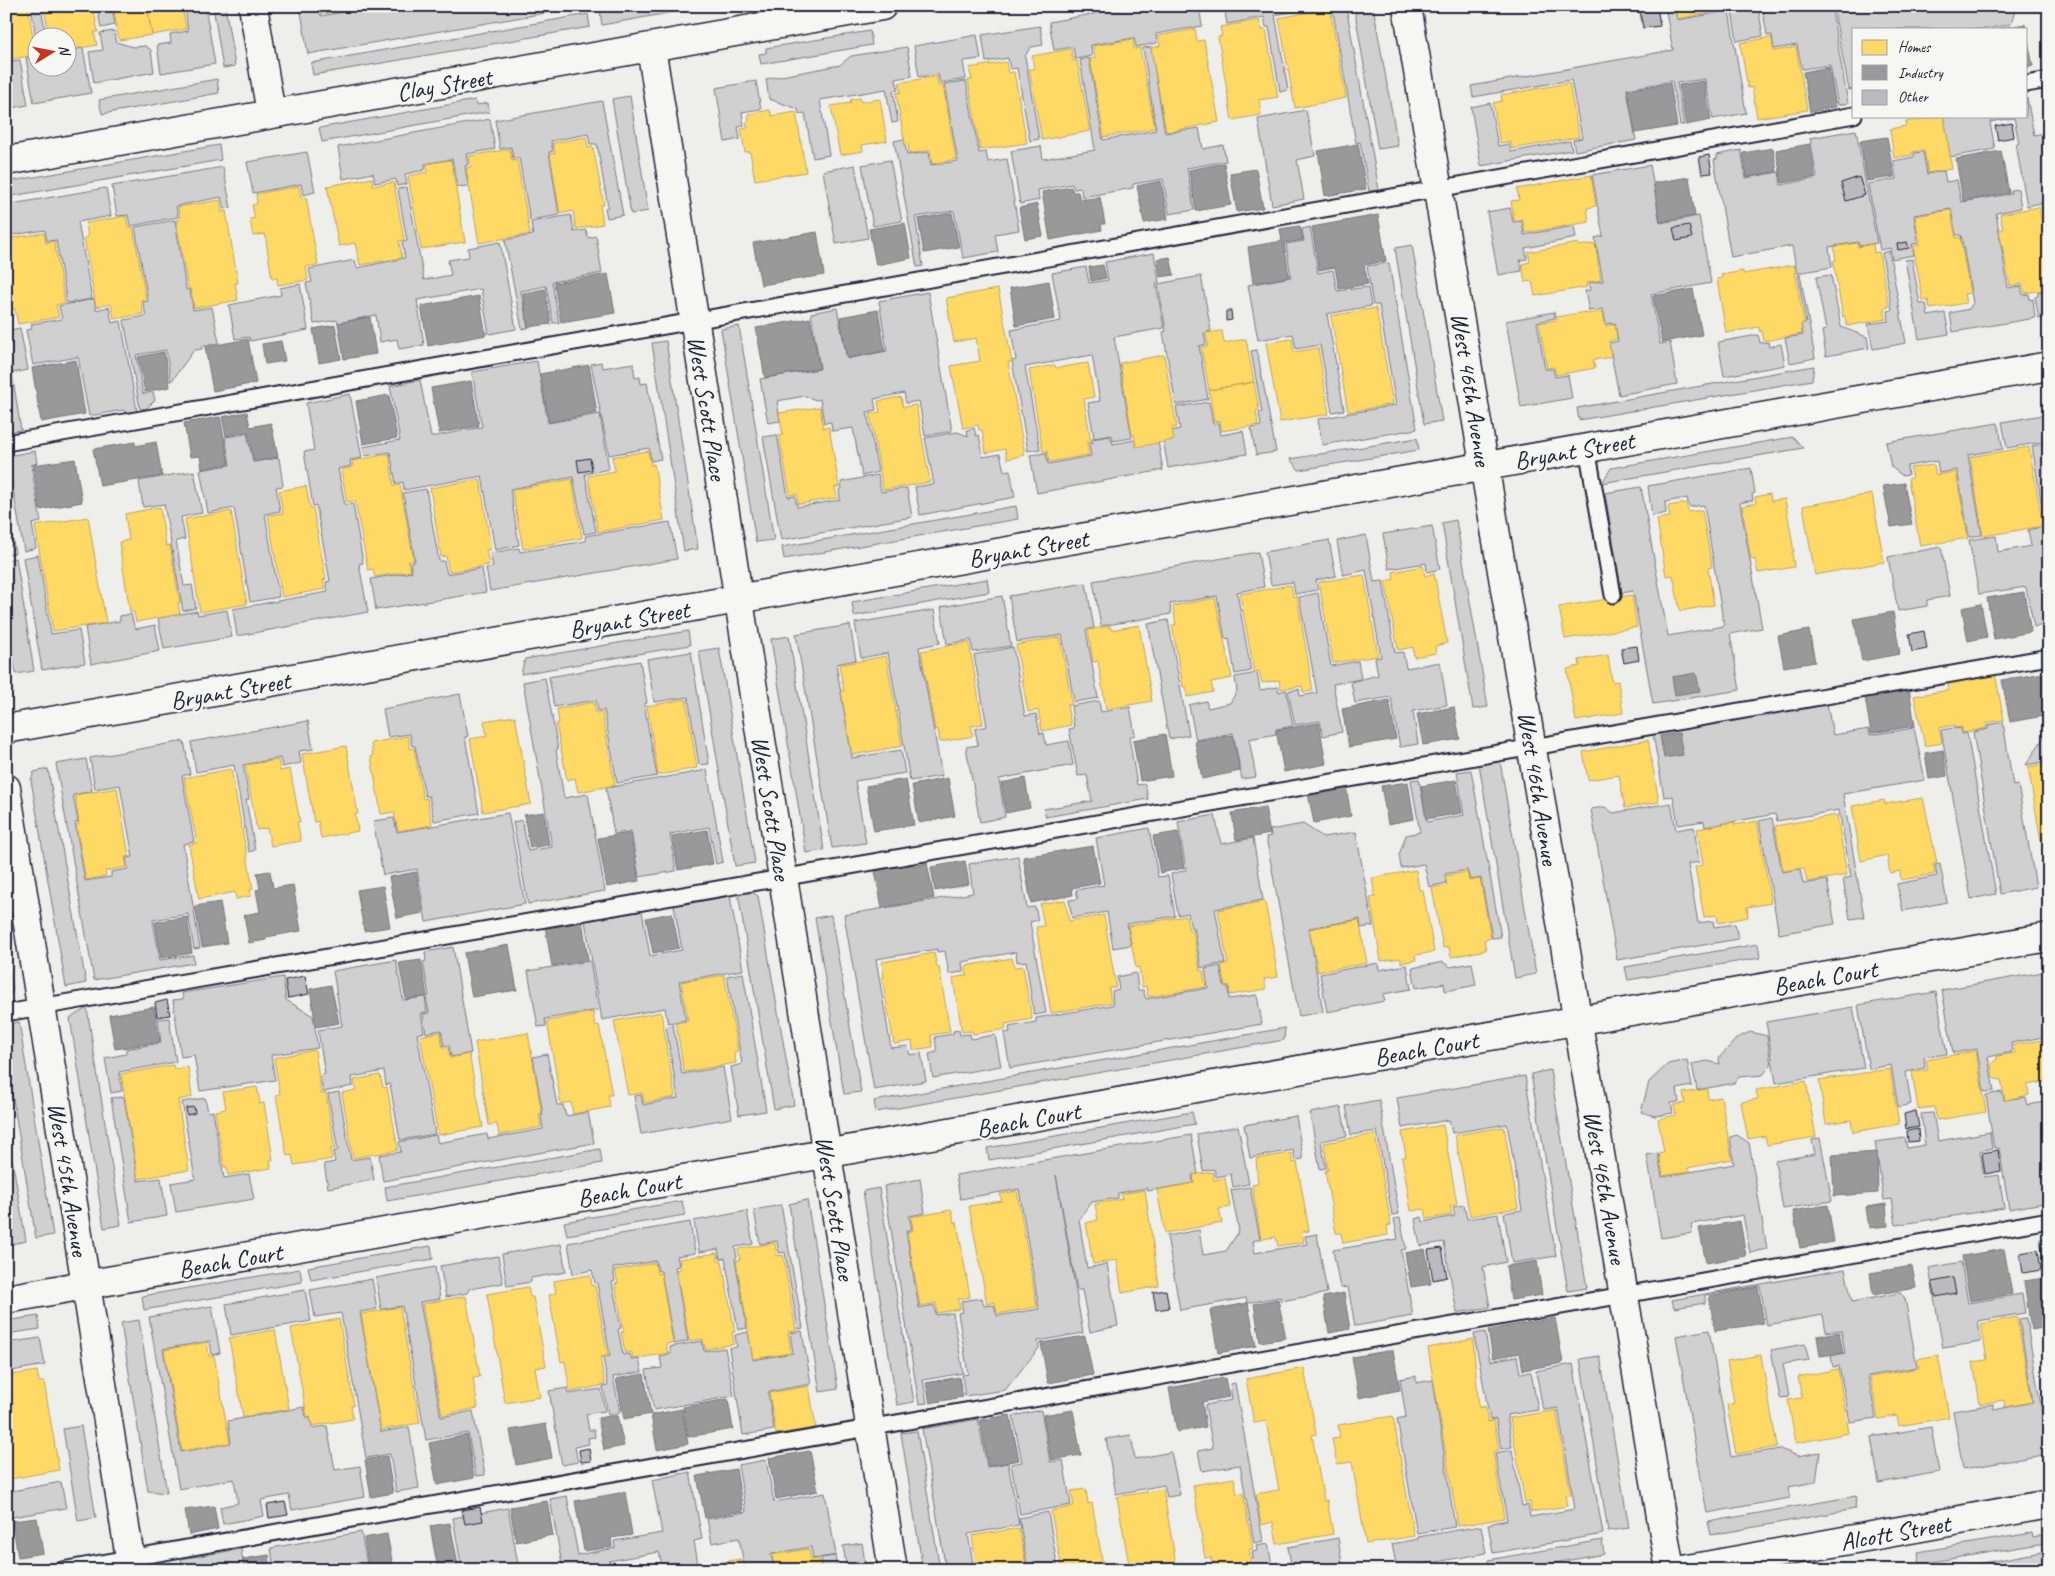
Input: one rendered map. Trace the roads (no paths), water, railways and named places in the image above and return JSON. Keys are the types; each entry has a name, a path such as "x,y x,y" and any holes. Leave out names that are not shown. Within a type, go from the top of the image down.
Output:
{"street":[{"path":"253,6 271,114"},
{"name":"Clay Street","path":"6,161 882,6"},
{"name":"West 46th Avenue","path":"1408,6 1670,1570"},
{"name":"West Scott Place","path":"651,47 893,1570"},
{"name":"Bryant Street","path":"6,729 2049,366"},
{"name":"West 45th Avenue","path":"6,788 131,1564"},
{"name":"Beach Court","path":"6,1299 2049,937"},
{"name":"Alcott Street","path":"1683,1570 2049,1504"}],"lane":[{"path":"2028,84 2049,80"},
{"path":"6,442 1852,115"},
{"path":"1587,448 1613,595"},
{"path":"6,1013 2049,657"},
{"path":"62,1570 131,1564 870,1427 2049,1220"}]}
